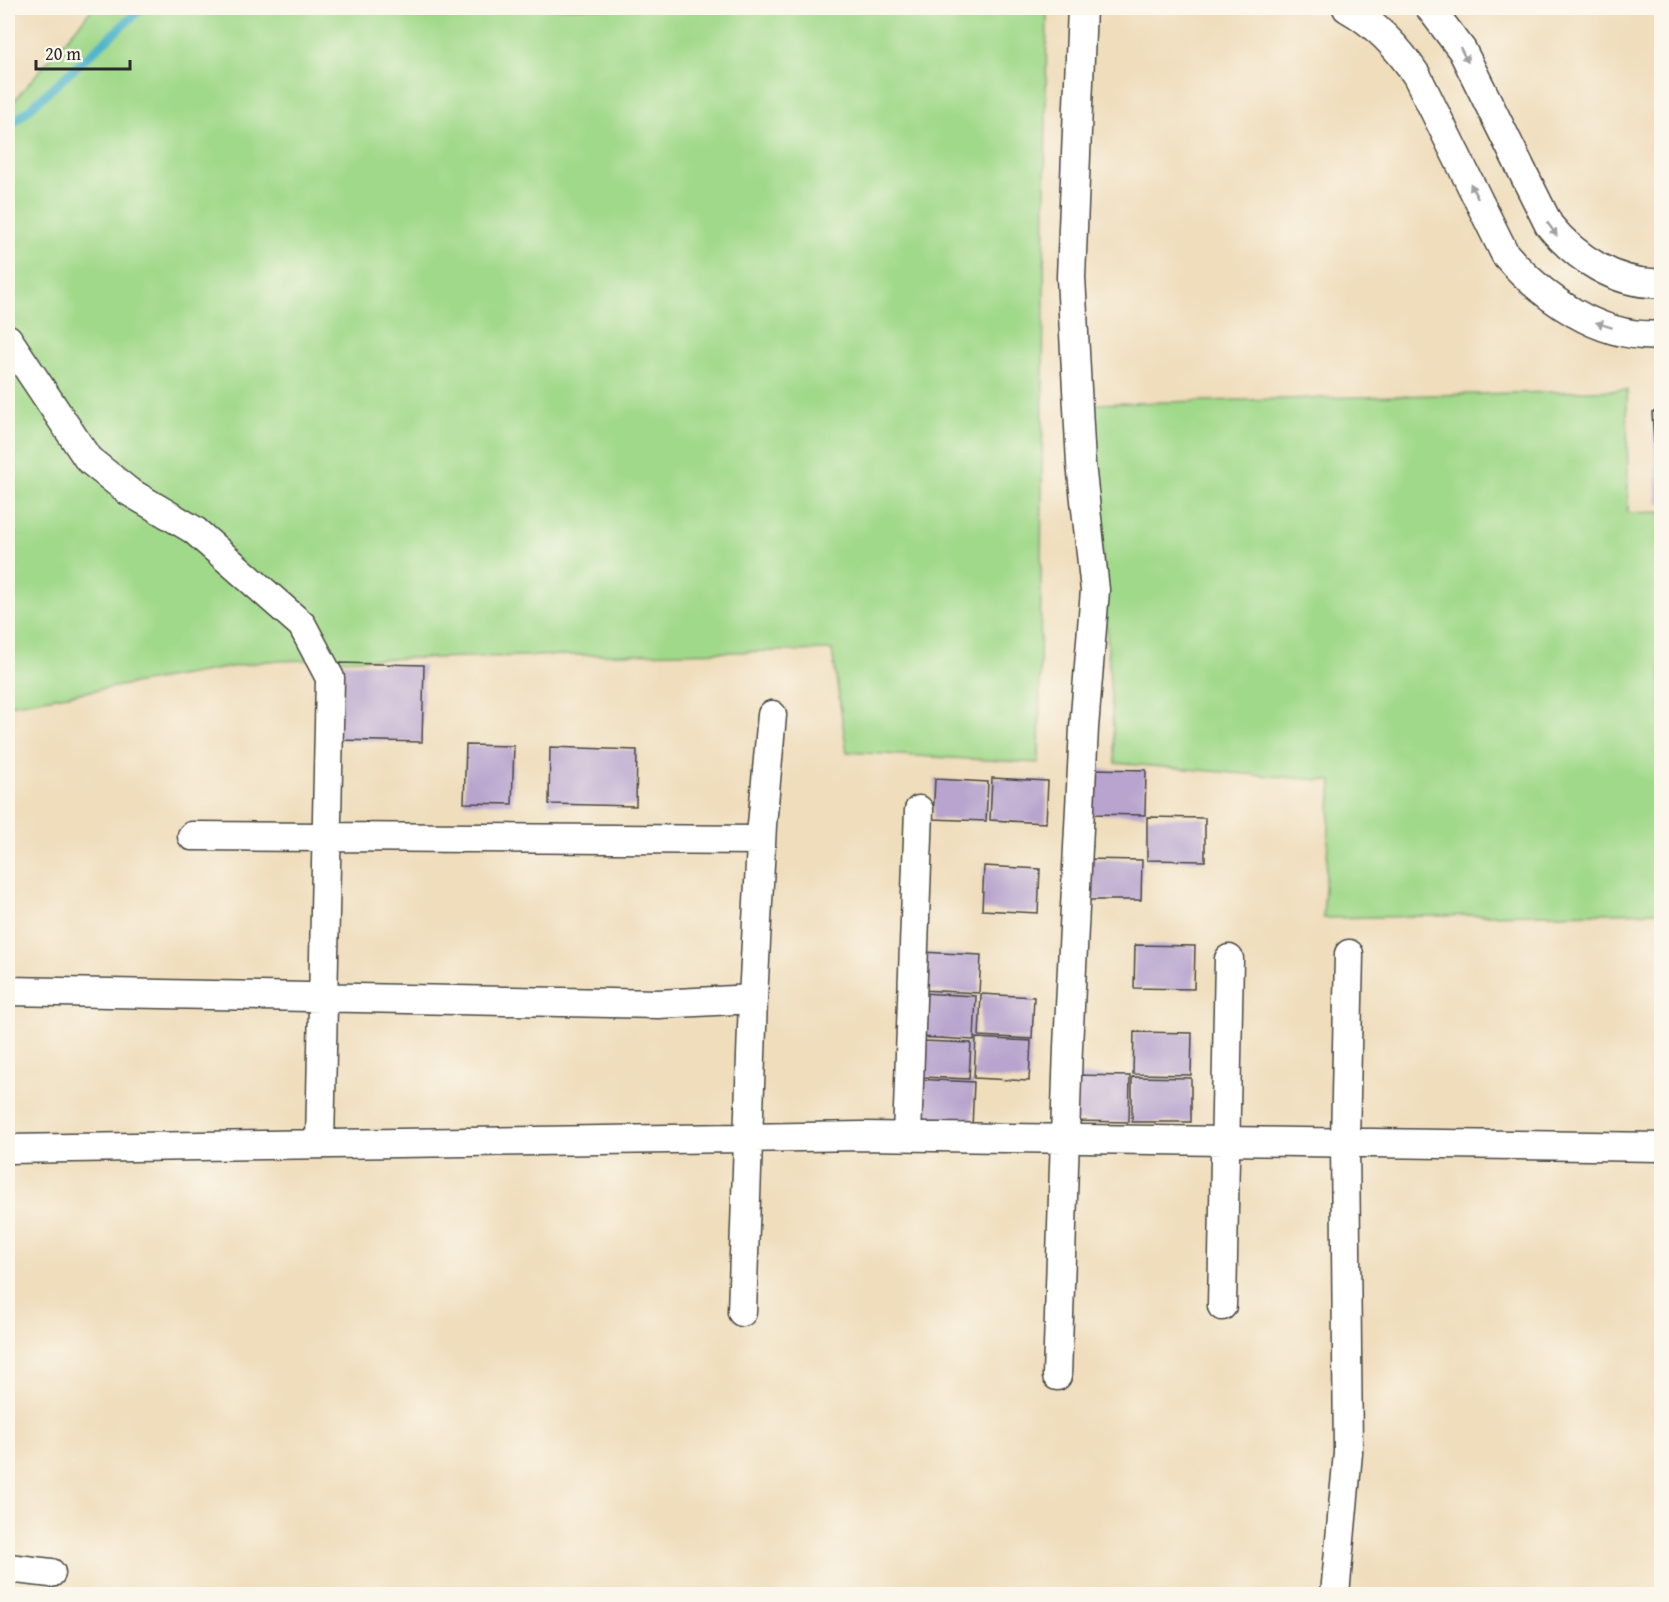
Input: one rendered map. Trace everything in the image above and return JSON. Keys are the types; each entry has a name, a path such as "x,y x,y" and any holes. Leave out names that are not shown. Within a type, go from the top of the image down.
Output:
{"street":[{"path":"1057,1376 1064,1138 1084,728 1095,590 1081,464 1071,277 1082,8"},
{"path":"1347,8 1387,37 1417,76 1505,254 1524,276 1569,310 1596,323 1625,332 1662,335"},
{"path":"1430,8 1462,50 1555,232 1576,253 1594,265 1636,281 1662,283"},
{"path":"8,339 88,459 128,490 194,530 302,625 330,678 320,1144"},
{"path":"742,1312 753,999 761,840 772,715"},
{"path":"907,1136 919,810"},
{"path":"192,836 761,840"},
{"path":"1335,1594 1348,1453 1345,1143 1349,954"},
{"path":"1222,1306 1229,960"},
{"path":"8,992 658,1004 753,999"},
{"path":"8,1149 907,1136 1662,1147"},
{"path":"8,1568 51,1573"}],"green space":[{"path":"93,8 1047,8 1039,763 847,752 832,650 267,661 8,705 8,108"},
{"path":"1627,390 1628,513 1661,512 1661,912 1323,918 1332,781 1115,763 1093,404"}],"building":[{"path":"1662,411 1662,503 1658,504 1652,412"},
{"path":"339,663 424,665 422,742 338,740"},
{"path":"466,745 514,746 512,804 464,803"},
{"path":"550,747 637,750 636,806 549,804"},
{"path":"1090,769 1146,770 1145,815 1090,814"},
{"path":"992,778 1048,781 1046,823 990,820"},
{"path":"935,779 988,782 986,821 933,819"},
{"path":"1147,817 1205,818 1205,861 1147,860"},
{"path":"1084,859 1142,860 1141,900 1083,900"},
{"path":"984,866 1040,869 1038,913 982,910"},
{"path":"1135,945 1195,946 1194,989 1134,988"},
{"path":"921,952 981,955 979,993 920,990"},
{"path":"920,993 976,996 974,1040 918,1037"},
{"path":"981,994 1034,997 1032,1039 979,1036"},
{"path":"1134,1032 1192,1033 1191,1075 1133,1074"},
{"path":"976,1038 1031,1041 1029,1081 974,1078"},
{"path":"923,1041 971,1043 969,1079 921,1077"},
{"path":"1073,1075 1130,1076 1129,1122 1072,1121"},
{"path":"1132,1077 1191,1078 1191,1122 1132,1122"},
{"path":"914,1079 974,1082 972,1128 912,1125"}],"waterway":[{"path":"8,128 142,8"}]}
